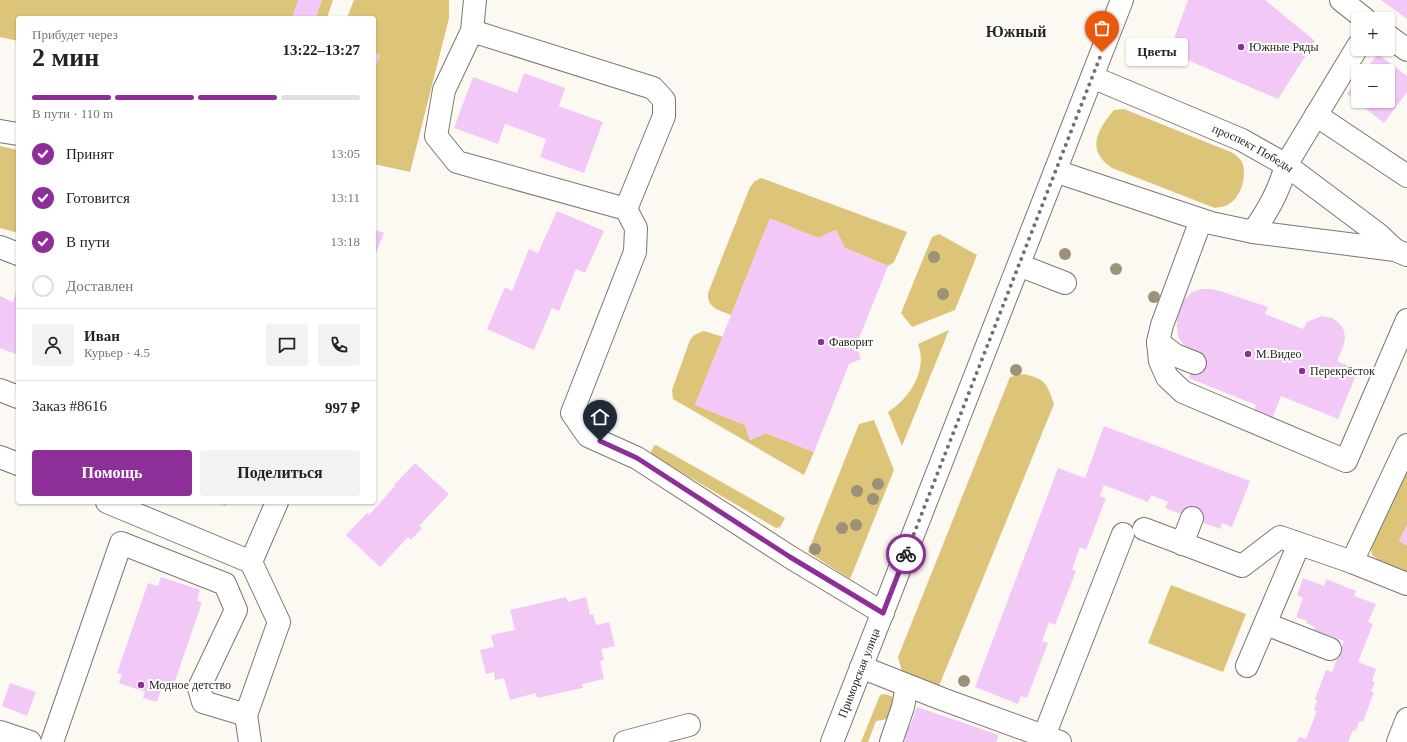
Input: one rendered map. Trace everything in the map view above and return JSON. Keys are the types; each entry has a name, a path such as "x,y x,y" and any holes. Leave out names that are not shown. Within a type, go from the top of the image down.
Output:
{"street":[{"path":"475,0 472,31 444,90 436,136 457,162 626,209 636,228 635,252 572,414 588,436 637,458 799,563 883,613"},
{"name":"Приморская улица","path":"832,742 1122,0"},
{"path":"1341,0 1356,12"},
{"path":"472,31 652,88 664,100 664,116 626,209"},
{"path":"1395,41 1407,50"},
{"path":"1253,232 1274,199 1281,183 1286,165 1352,56"},
{"name":"проспект Победы","path":"1092,77 1242,140 1286,165 1401,252"},
{"path":"1316,115 1407,176"},
{"path":"0,131 16,134"},
{"name":"проспект Победы","path":"1055,171 1211,224 1253,232 1401,252"},
{"path":"1201,220 1162,325 1158,342 1160,361 1166,377 1183,392 1346,461 1407,320"},
{"path":"0,247 16,253"},
{"path":"1019,265 1065,283"},
{"path":"1158,342 1175,355 1195,363"},
{"path":"0,390 16,396"},
{"path":"1352,562 1407,444"},
{"path":"0,457 16,463"},
{"path":"112,504 252,562 279,622 246,715 250,742"},
{"path":"252,562 276,504"},
{"path":"1182,544 1192,518"},
{"path":"1144,529 1242,566 1280,537 1352,562 1407,584"},
{"path":"861,667 1042,738 1123,534"},
{"path":"52,742 121,543 225,584 236,610 199,688 203,702 246,715"},
{"path":"1247,666 1299,544"},
{"path":"1266,624 1330,649"},
{"path":"891,742 903,707 907,686"},
{"path":"1398,742 1407,719"},
{"path":"625,742 690,725"},
{"path":"0,732 30,742"}],"shaded area":[{"path":"0,0 333,0 328,16 16,16 16,41 0,37"},
{"path":"354,0 449,0 449,18 410,172 376,164 376,16 348,16"},
{"path":"1124,109 1233,153 1242,162 1244,168 1243,181 1239,194 1225,206 1215,208 1112,168 1099,154 1097,139 1103,125 1114,110"},
{"path":"0,146 16,150 16,232 0,228"},
{"path":"761,178 907,232 894,262 888,266 845,248 836,230 818,238 770,219 731,315 718,310 709,302 708,293 750,187 755,181"},
{"path":"939,234 977,255 955,310 912,327 901,313 932,237"},
{"path":"949,330 902,446 888,412 910,391 919,373 921,364 918,344"},
{"path":"704,331 723,337 695,405 745,425 750,440 766,433 814,452 804,475 673,399 672,390 690,340 694,335"},
{"path":"1024,374 1037,378 1045,383 1054,404 939,686 902,672 898,657 1010,377"},
{"path":"874,420 894,470 850,579 808,552 859,424"},
{"path":"656,445 785,518 780,527 776,528 652,455 651,452"},
{"path":"1407,466 1407,525 1399,541 1407,545 1407,571 1379,560 1372,555 1371,548 1375,534"},
{"path":"1171,585 1246,614 1223,672 1148,643"},
{"path":"884,694 891,696 896,700 893,718 876,721 868,742 861,742 880,695"}],"building":[{"path":"298,0 322,0 317,16 293,16"},
{"name":"Южные Ряды","path":"1188,0 1265,0 1315,41 1278,99 1169,52"},
{"path":"1381,0 1407,0 1407,19"},
{"path":"376,53 380,55 376,66"},
{"path":"1376,56 1381,56 1391,64 1370,64"},
{"path":"1395,67 1407,76 1407,92 1384,123 1365,108 1395,108"},
{"path":"524,73 565,88 559,106 603,122 584,173 540,157 546,139 505,124 498,144 454,128 473,77 517,93"},
{"path":"1351,89 1351,97 1347,94"},
{"path":"557,211 604,231 585,273 576,269 559,311 552,308 534,350 487,329 505,287 512,291 529,249 538,253"},
{"path":"770,218 818,238 836,230 845,248 888,266 856,346 861,359 849,364 814,452 766,433 750,440 745,425 695,405"},
{"path":"376,230 384,233 376,253"},
{"path":"1201,289 1211,289 1223,292 1268,307 1265,314 1303,329 1307,322 1322,316 1332,318 1339,323 1344,330 1345,339 1337,361 1358,370 1338,419 1281,396 1272,419 1254,411 1256,405 1189,378 1198,356 1184,345 1178,337 1177,314 1181,304 1186,298 1192,292"},
{"path":"16,292 16,354 0,348 0,296 13,302"},
{"path":"1104,426 1250,481 1232,527 1222,523 1220,529 1165,508 1168,502 1151,495 1148,502 1104,485 1100,496 1106,498 1086,550 1080,547 1072,569 1076,571 1055,625 1049,622 1042,641 1048,643 1027,698 1021,696 1018,704 975,687 1058,468 1085,478"},
{"path":"415,463 449,494 419,526 422,528 411,540 408,537 380,567 346,535 367,513 369,515"},
{"path":"1407,525 1407,545 1399,541"},
{"path":"161,577 200,590 197,601 202,602 171,693 161,690 157,702 143,698 145,692 119,683 122,674 117,673 148,583 158,586"},
{"path":"1303,578 1324,586 1326,579 1356,591 1354,596 1376,604 1368,622 1373,624 1358,662 1376,669 1372,681 1375,682 1371,691 1374,692 1363,722 1359,721 1356,731 1353,730 1348,742 1297,742 1299,737 1306,739 1317,711 1314,710 1317,700 1315,699 1326,670 1332,672 1344,641 1314,630 1315,627 1306,623 1307,621 1296,617 1303,598 1297,595"},
{"path":"566,597 568,602 586,597 590,615 593,614 596,625 609,622 615,646 601,649 604,660 600,661 604,679 582,684 583,688 537,698 536,693 510,700 504,678 495,680 494,672 486,674 480,650 494,647 491,635 515,630 510,610"},
{"path":"10,683 36,692 27,716 2,706"},
{"path":"917,707 999,735 996,742 904,742 906,738 896,735 901,722 910,726"}],"way so far":[{"path":"906,554 1102,52"}],"place":[{"name":"Южные Ряды","path":"1241,47"},
{"name":"Цветы","path":"1102,52"},
{"name":"Фаворит","path":"821,342"},
{"name":"М.Видео","path":"1248,354"},
{"name":"Перекрёсток","path":"1302,371"},
{"name":"Модное детство","path":"141,685"}],"district":[{"name":"Южный","path":"1016,31"}],"route":[{"path":"600,441 637,458 790,557 852,596 883,613 906,554"}]}
